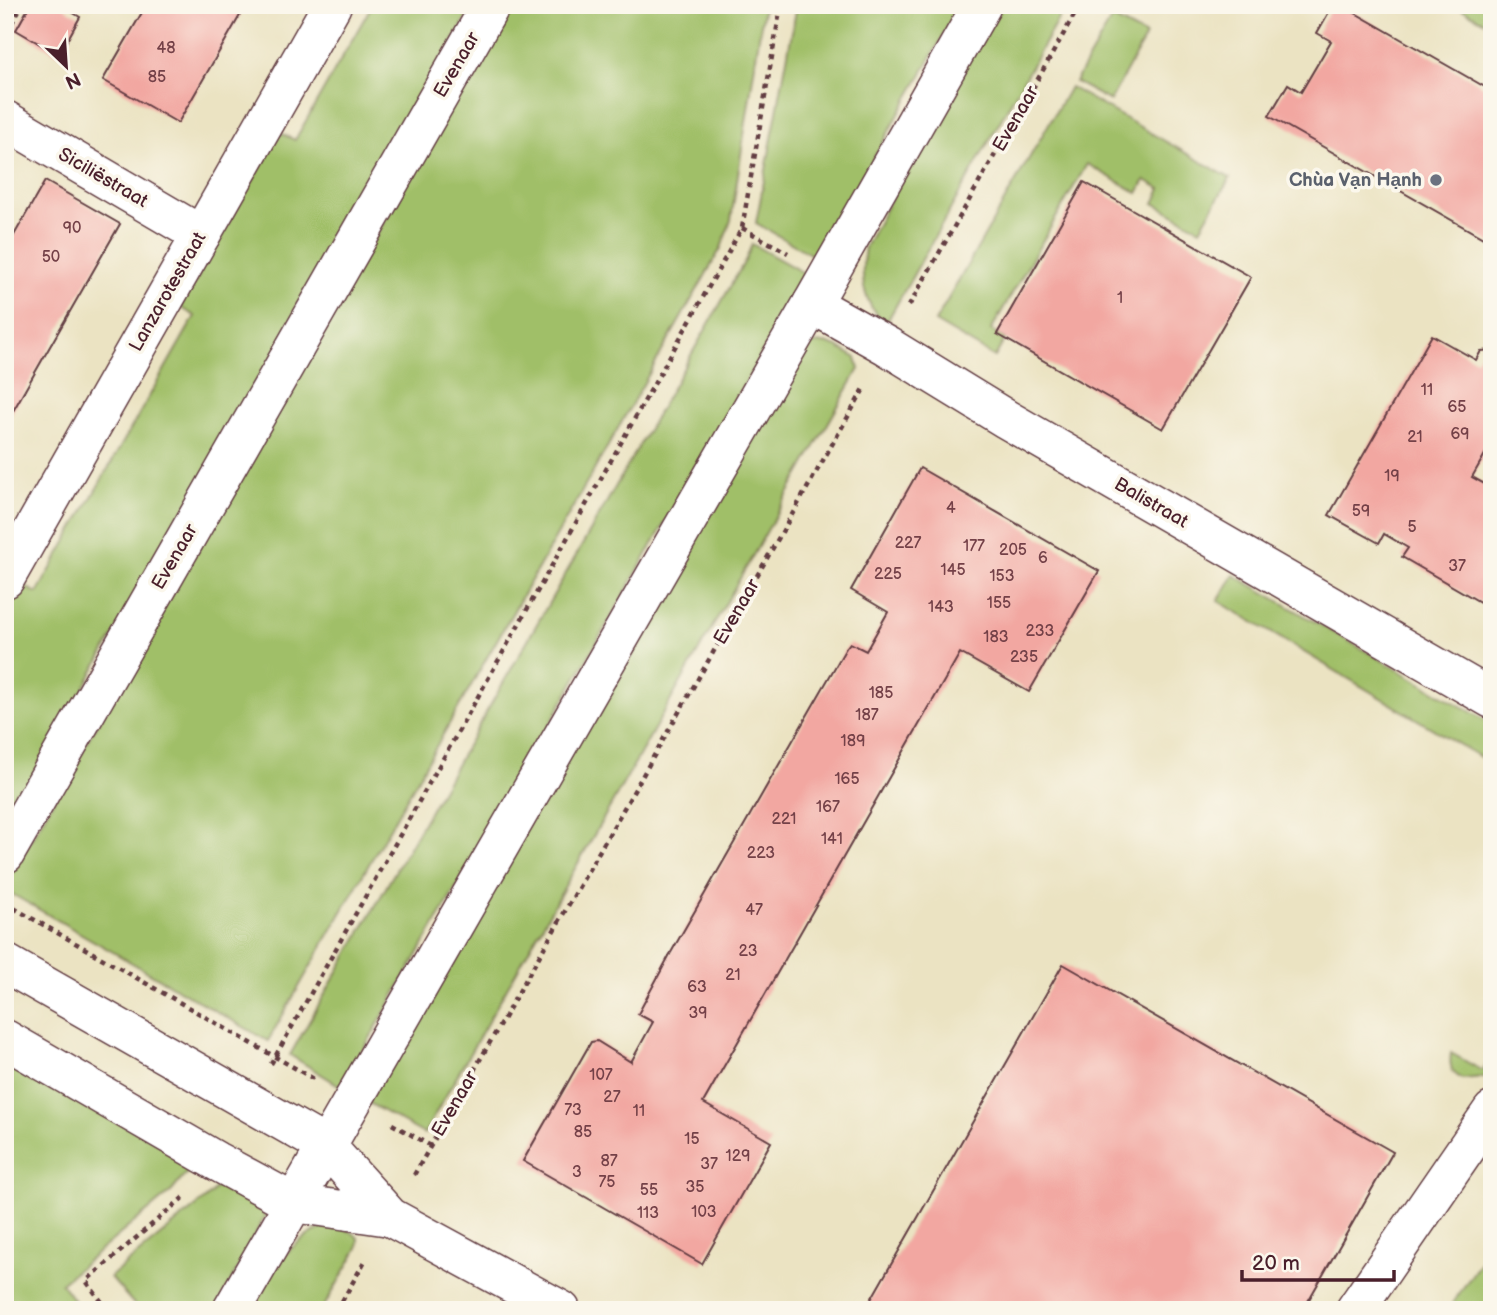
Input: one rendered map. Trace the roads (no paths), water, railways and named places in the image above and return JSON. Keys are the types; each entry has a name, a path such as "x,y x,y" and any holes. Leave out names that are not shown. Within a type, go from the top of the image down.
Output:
{"street":[{"name":"Lanzarotestraat","path":"5,579 332,5"},
{"name":"Evenaar","path":"5,854 491,5"},
{"path":"232,1310 982,5"},
{"name":"Siciliëstraat","path":"5,120 201,235"},
{"name":"Balistraat","path":"812,304 1492,699"},
{"path":"5,963 326,1146 390,1217 561,1310"},
{"path":"5,1039 294,1203 390,1217"},
{"path":"1355,1310 1492,1111"}],"place":[{"name":"Chùa Vạn Hạnh","path":"1436,180"}]}
